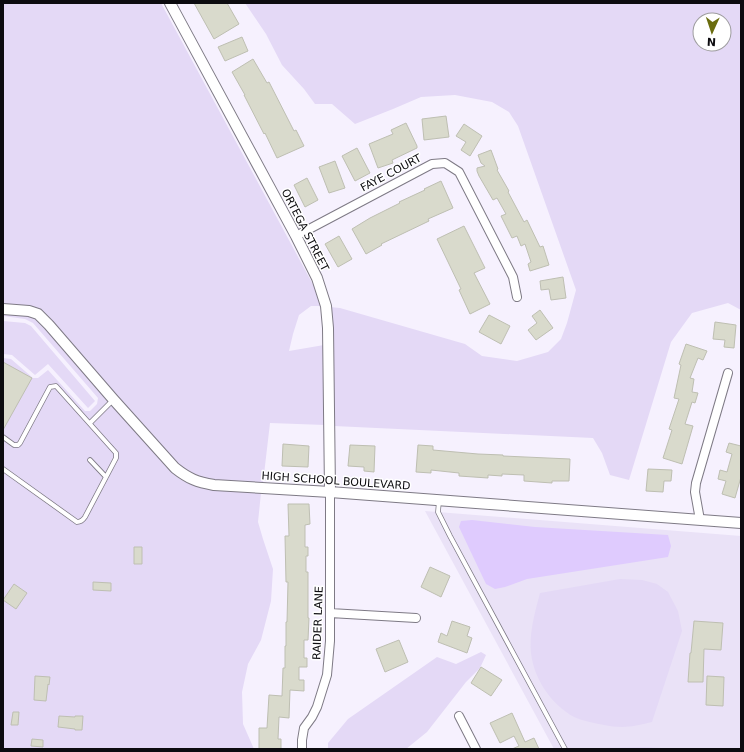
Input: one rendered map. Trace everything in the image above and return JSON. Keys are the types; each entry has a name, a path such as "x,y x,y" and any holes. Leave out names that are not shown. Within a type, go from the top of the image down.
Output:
{"street":[{"name":"ORTEGA STREET","path":"170,3 296,236 317,278 326,306 328,328 330,492"},
{"name":"FAYE COURT","path":"296,236 432,164 445,163 459,172 513,277 517,297"},
{"name":"HIGH SCHOOL BOULEVARD","path":"3,309 29,311 38,314 175,468 187,477 200,483 741,523"},
{"path":"700,520 695,492 696,483 728,373"},
{"name":"RAIDER LANE","path":"302,749 304,728 317,707 327,675 330,641 330,492"},
{"path":"330,613 416,618"},
{"path":"459,716 476,749"}],"lane":[{"path":"3,437 18,445 50,387 54,386 58,387 116,453 115,460 85,517 79,522 3,469"},
{"path":"90,423 113,399"},
{"path":"90,460 106,477"},
{"path":"439,501 438,512 450,536 565,749"}],"shaded area":[{"path":"3,3 161,3 317,292 321,306 311,306 299,315 289,351 324,345 325,425 270,423 263,483 217,481 199,477 187,472 30,306 3,304"},
{"path":"245,3 741,3 741,310 728,303 692,313 671,342 629,480 610,475 602,453 593,438 334,426 330,307 340,308 465,344 482,356 517,361 548,352 561,339 576,290 518,126 509,112 492,102 455,95 421,97 355,124 332,104 315,104 304,89 282,65 266,34"},
{"path":"3,314 28,316 36,319 46,328 106,399 175,475 187,483 204,488 223,491 261,493 258,522 273,569 271,601 261,640 248,664 242,692 243,724 254,749 3,749 3,358 11,359 33,378 38,378 48,370 85,411 90,411 97,404 98,398 33,323 25,319 3,316"},
{"path":"3,321 25,323 31,326 95,401 88,408 48,364 35,375 12,355 3,354"},
{"path":"425,511 741,536 741,749 554,749"},
{"path":"472,520 535,527 668,535 671,546 668,557 527,579 495,589 486,584 459,527 461,521"},
{"path":"620,579 642,580 657,584 668,592 678,611 682,631 652,722 634,726 615,727 589,722 574,717 566,712 551,698 540,681 533,663 531,638 540,593"},
{"path":"481,652 486,655 480,668 466,682 427,732 406,749 328,749 328,743 348,719 437,657 456,664"},
{"path":"645,747 679,749 603,749 603,748"}],"building":[{"path":"194,3 227,3 239,24 214,39"},
{"path":"242,37 248,51 225,61 218,47"},
{"path":"253,59 267,83 269,82 294,131 296,130 304,146 277,158 232,72"},
{"path":"446,116 449,137 424,140 422,119"},
{"path":"406,123 417,148 392,160 393,163 378,168 369,144 393,134 391,130"},
{"path":"464,124 482,136 470,156 461,150 466,142 456,136"},
{"path":"357,148 370,173 355,181 342,156"},
{"path":"491,150 498,169 497,170 509,191 508,192 524,222 527,220 540,247 543,246 549,265 530,271 528,264 531,262 525,244 521,246 517,236 512,238 501,216 506,214 497,198 493,200 479,176 477,168 485,166 481,163 478,155"},
{"path":"335,161 345,188 329,193 319,167"},
{"path":"307,178 318,200 305,207 294,185"},
{"path":"441,181 453,208 428,219 429,221 381,244 382,245 366,254 352,229 400,203 399,202"},
{"path":"464,226 485,268 474,273 490,304 470,314 459,290 461,289 437,239"},
{"path":"339,236 352,259 338,267 325,244"},
{"path":"563,277 566,298 551,300 549,289 541,290 540,281"},
{"path":"540,310 553,328 536,340 528,330 537,323 532,316"},
{"path":"489,315 510,326 501,344 479,332"},
{"path":"715,322 736,325 734,348 724,347 725,340 713,339"},
{"path":"686,344 707,351 703,360 698,358 690,378 694,379 692,392 698,393 695,403 692,402 685,424 693,426 682,464 663,458 672,430 669,429 679,399 674,398 681,365 679,364"},
{"path":"3,362 32,378 3,430"},
{"path":"729,443 741,446 741,477 735,498 722,494 726,481 718,479 720,470 727,472 732,454 726,452"},
{"path":"283,444 309,446 308,467 282,466"},
{"path":"350,445 375,446 374,472 364,471 364,467 348,466"},
{"path":"418,445 433,446 433,450 503,456 570,459 569,481 552,481 552,483 524,481 524,475 488,475 488,478 459,476 459,473 431,470 431,473 416,472"},
{"path":"648,469 672,470 671,481 664,481 663,492 646,491"},
{"path":"288,504 309,504 310,524 305,525 305,547 308,547 308,556 306,556 306,572 308,572 309,618 308,640 304,640 304,658 307,658 307,667 299,667 299,680 304,680 304,691 290,690 289,718 279,717 278,739 281,739 281,749 259,749 259,728 267,728 269,695 282,696 287,622 288,582 286,582 285,536 289,536"},
{"path":"134,547 142,547 142,564 134,564"},
{"path":"430,567 450,576 441,597 421,587"},
{"path":"93,582 111,583 111,591 93,590"},
{"path":"14,584 27,593 16,609 3,600"},
{"path":"452,621 470,627 467,636 472,638 467,653 438,642 441,633 447,636"},
{"path":"694,621 723,623 721,650 704,649 703,682 688,682"},
{"path":"399,640 408,662 385,672 376,649"},
{"path":"481,667 502,680 491,696 471,683"},
{"path":"35,676 50,677 46,701 34,700"},
{"path":"707,676 724,677 723,706 706,705"},
{"path":"13,712 19,712 18,725 11,725"},
{"path":"512,713 525,742 534,738 539,749 512,749 519,746 514,736 500,743 490,723"},
{"path":"59,716 83,716 82,730 58,727"},
{"path":"32,739 43,740 43,747 31,746"}]}
